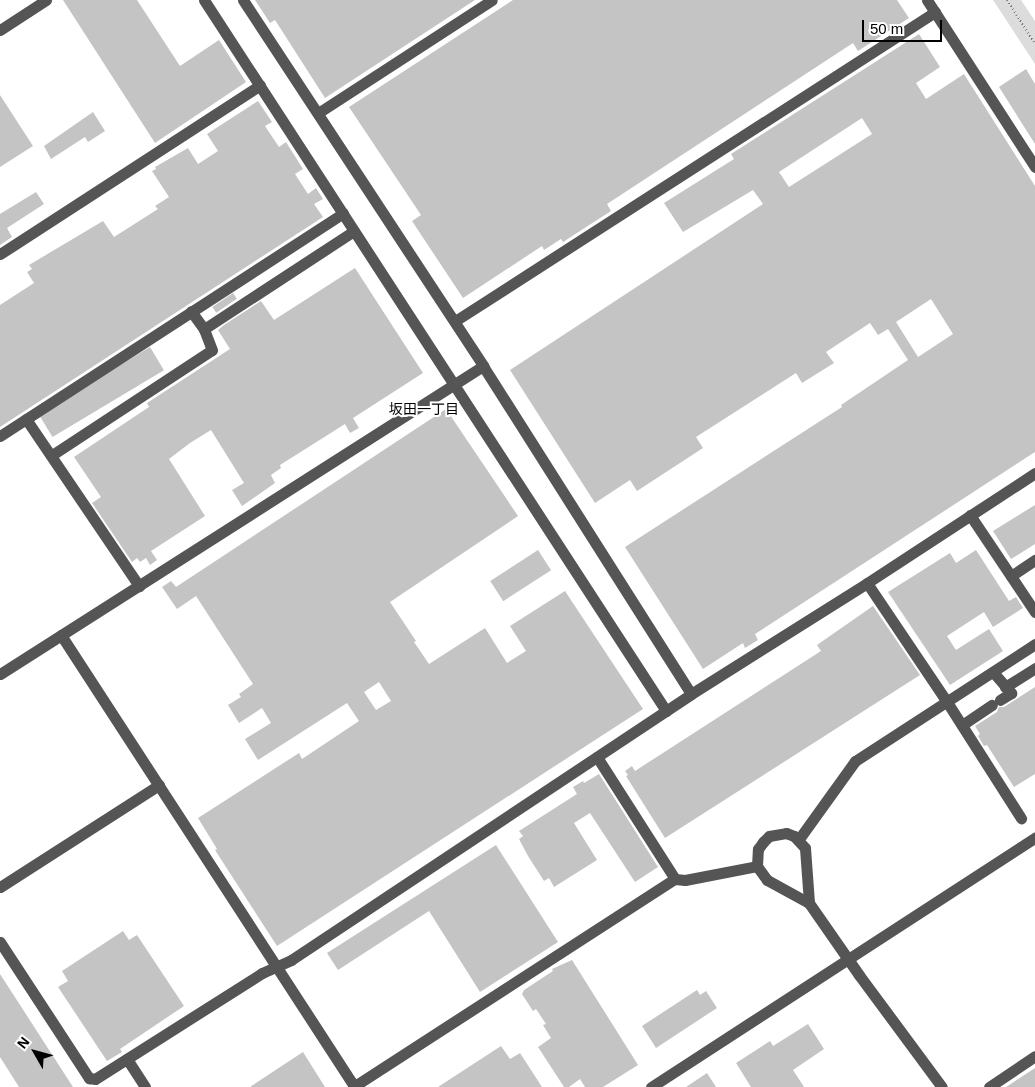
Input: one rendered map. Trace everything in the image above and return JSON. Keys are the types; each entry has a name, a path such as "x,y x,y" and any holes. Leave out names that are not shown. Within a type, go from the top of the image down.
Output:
{"street":[{"path":"0,30 46,0"},
{"path":"204,0 666,711"},
{"path":"244,0 455,322 692,694"},
{"path":"318,113 492,0"},
{"path":"927,0 1035,167"},
{"path":"455,322 935,12"},
{"path":"0,254 260,85"},
{"path":"0,436 343,213"},
{"path":"204,329 354,231"},
{"path":"246,276 258,294"},
{"path":"52,455 212,350 204,329 191,312"},
{"path":"0,674 483,366"},
{"path":"26,419 139,586"},
{"path":"0,942 89,1078 95,1079 262,973 291,960 666,711 867,583 1035,472"},
{"path":"970,516 1035,612"},
{"path":"1011,576 1035,560"},
{"path":"867,583 947,702 1021,818"},
{"path":"61,635 354,1087 675,879 685,880 757,866"},
{"path":"799,839 854,761 1035,644"},
{"path":"1006,687 1035,668"},
{"path":"962,725 1011,694 993,672"},
{"path":"597,757 675,879"},
{"path":"0,887 159,785"},
{"path":"809,903 806,848 799,839 786,834 769,836 758,849 757,866 767,880 809,903 848,960 942,1087"},
{"path":"651,1087 1035,838"},
{"path":"990,1087 1035,1056"},
{"path":"127,1059 145,1087"}],"path":[{"path":"1007,0 1035,44"}],"shaded area":[{"path":"993,0 1021,0 1035,21 1035,64"}],"building":[{"path":"63,0 137,0 180,66 219,40 246,82 155,143"},
{"path":"255,0 475,0 325,98 275,20 270,23"},
{"path":"513,0 897,0 909,18 858,51 853,43 607,204 611,211 563,242 561,239 544,250 542,246 463,298 412,221 421,215 349,107"},
{"path":"919,34 940,67 916,83 926,99 964,74 1035,186 1035,452 755,634 758,640 745,648 743,643 703,669 625,547 842,407 841,405 908,360 888,329 878,335 870,323 826,352 834,363 802,383 796,373 696,437 703,448 637,491 630,480 595,503 510,370 763,204 753,190 683,232 664,203 734,159 731,154","holes":["862,118 872,134 789,187 779,172","931,299 953,334 918,357 896,322"]},
{"path":"1026,69 1035,84 1035,144 999,87"},
{"path":"0,95 33,146 0,167"},
{"path":"258,101 272,122 265,126 279,147 286,142 303,169 295,174 308,194 316,188 323,199 314,204 323,217 0,427 0,305 34,283 27,272 32,269 29,265 103,221 114,237 158,209 155,206 169,197 152,171 156,169 155,167 188,148 198,164 218,151 207,134"},
{"path":"93,112 105,131 88,142 85,137 51,159 44,146"},
{"path":"36,192 44,204 7,228 12,237 0,245 0,214"},
{"path":"355,268 423,373 353,418 359,428 350,433 345,424 280,465 281,468 271,475 275,483 242,506 232,490 244,483 211,430 190,443 169,459 205,516 151,551 157,560 150,565 146,558 140,562 137,558 132,562 92,503 101,497 74,457 149,407 147,403 230,349 218,330 224,325 261,301 274,320"},
{"path":"233,293 237,299 216,313 212,307"},
{"path":"150,347 164,370 52,437 39,414"},
{"path":"446,409 518,516 390,602 416,641 414,642 429,664 485,628 507,663 526,651 510,626 565,591 643,709 277,946 215,850 217,849 198,818 299,753 302,759 359,721 347,703 258,760 245,739 271,723 262,708 239,723 228,705 241,697 239,694 253,684 196,596 177,609 162,587 171,581 176,587","holes":["379,682 391,701 376,710 364,692"]},
{"path":"1035,505 1035,544 1011,559 993,531"},
{"path":"538,550 551,570 503,601 490,581"},
{"path":"976,550 1009,601 1016,597 1023,608 993,627 984,612 947,636 956,650 989,629 1003,651 950,685 888,592 950,553 956,563"},
{"path":"873,606 920,675 665,838 626,776 628,775 625,771 632,766 635,771 821,651 817,645"},
{"path":"1035,687 1035,774 1014,787 987,745 984,746 975,726 997,712 999,707 1004,707"},
{"path":"599,774 658,867 635,882 590,813 574,823 597,860 554,887 549,878 544,881 528,856 519,839 523,836 519,831 577,794 573,787"},
{"path":"496,845 558,942 480,992 429,911 338,970 327,953"},
{"path":"123,931 129,940 137,935 184,1006 120,1049 122,1052 107,1061 58,987 68,981 62,971"},
{"path":"572,960 638,1065 603,1087 585,1087 580,1079 569,1087 564,1087 538,1047 551,1038 543,1025 546,1024 536,1009 533,1011 522,994 524,990 553,971 552,969"},
{"path":"0,974 73,1087 19,1087 0,1057"},
{"path":"697,990 700,995 706,991 717,1008 656,1048 642,1026"},
{"path":"808,1024 824,1049 793,1070 804,1087 751,1087 736,1063 770,1041 773,1046"},
{"path":"501,1046 510,1059 520,1053 542,1087 438,1087"},
{"path":"303,1052 325,1087 250,1087"},
{"path":"1035,1068 1035,1087 1006,1087"},
{"path":"707,1073 716,1087 686,1087"}],"district":[{"name":"坂田一丁目","path":"424,409"}]}
